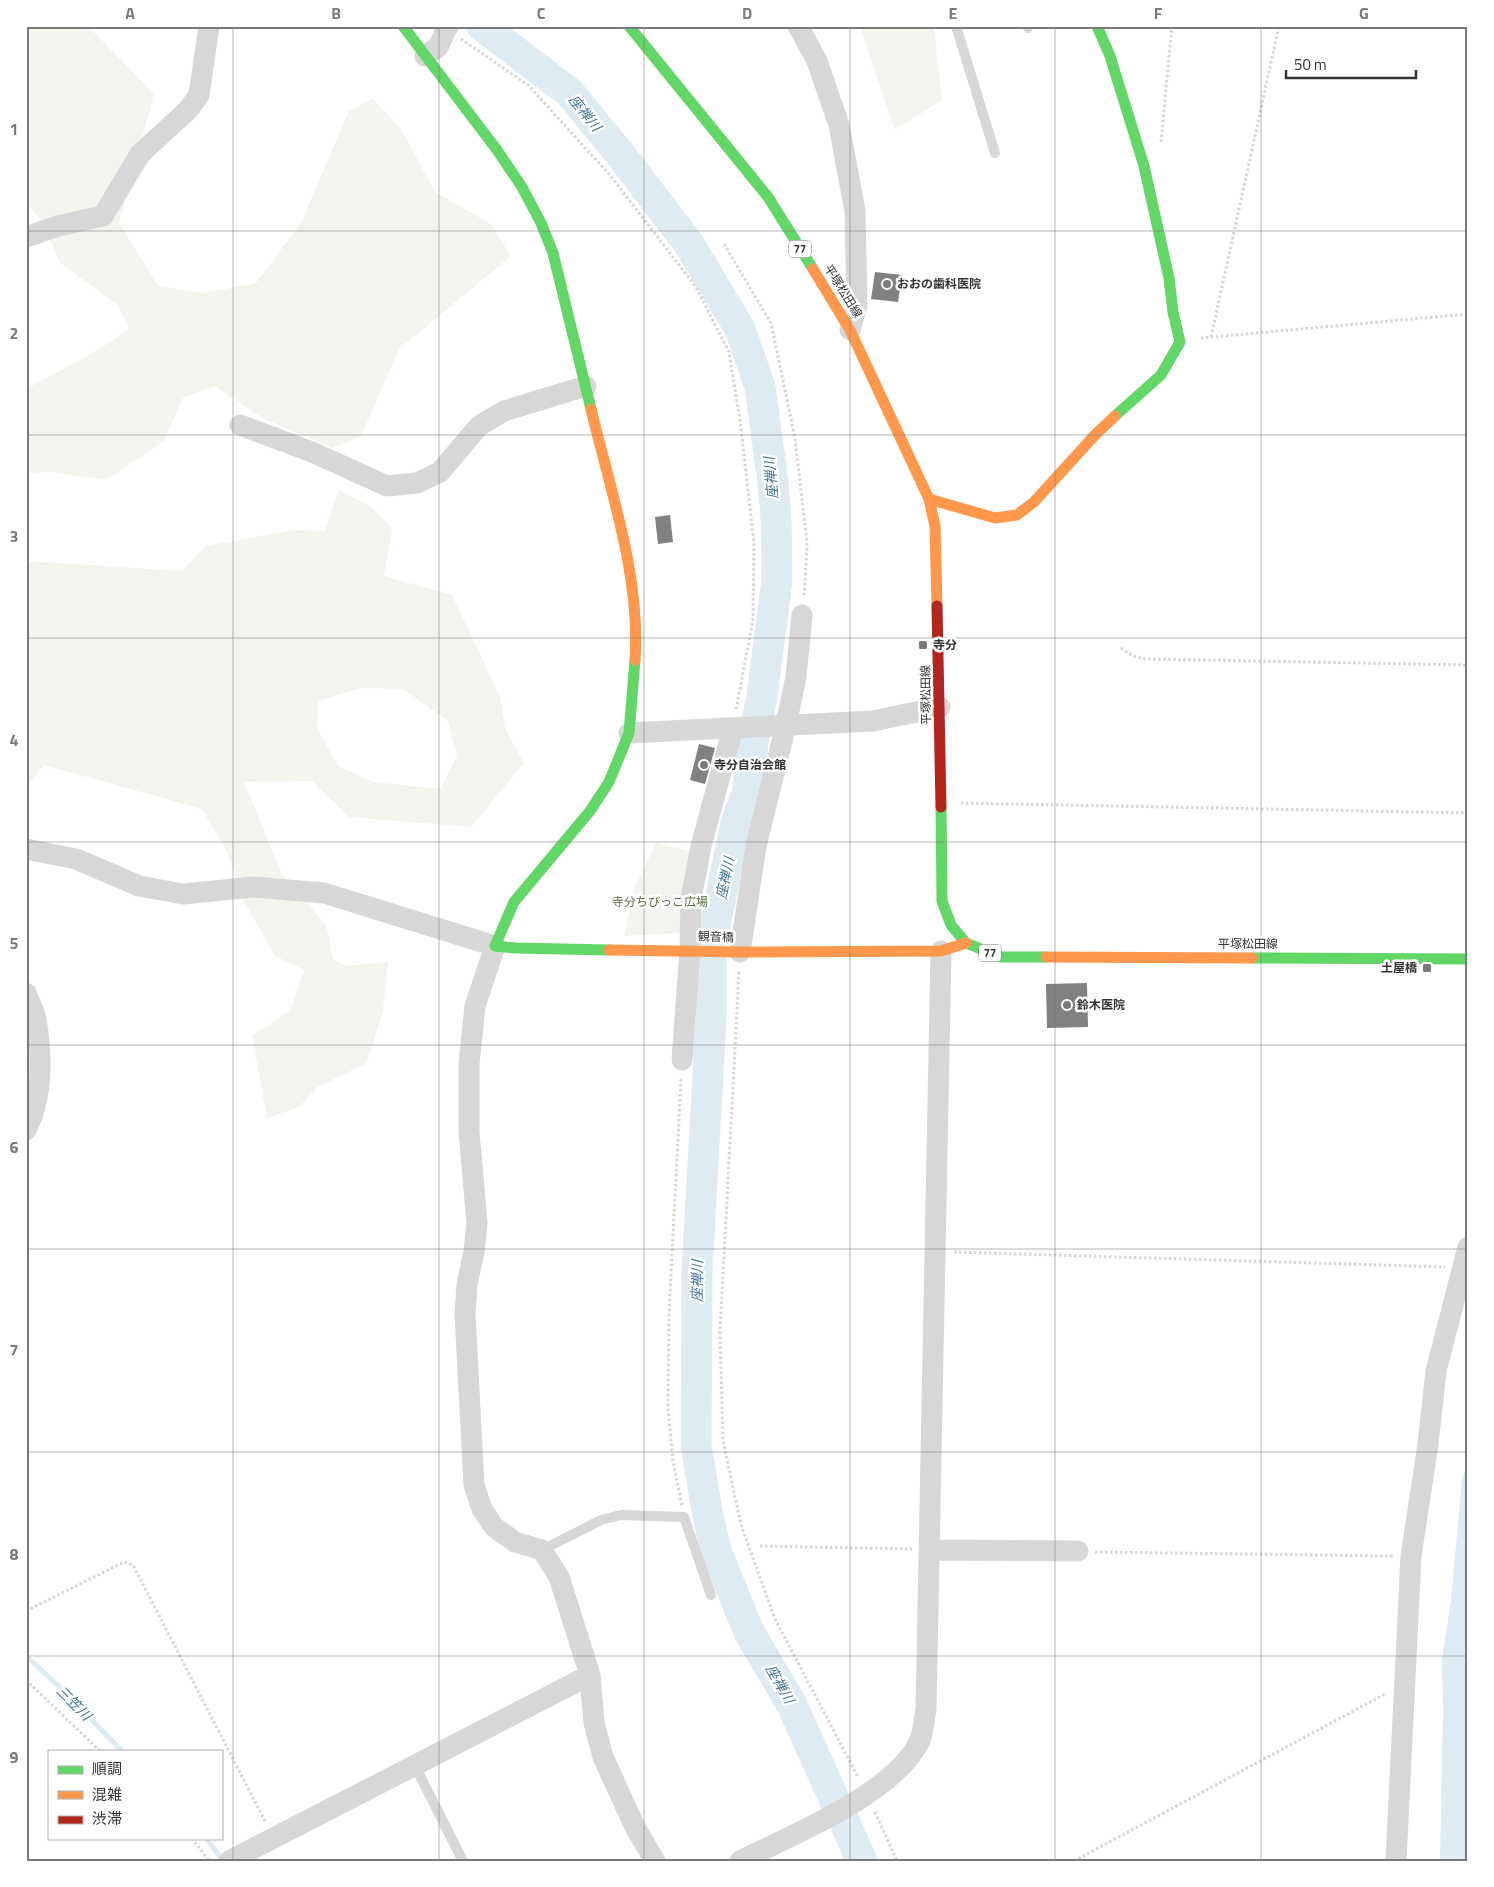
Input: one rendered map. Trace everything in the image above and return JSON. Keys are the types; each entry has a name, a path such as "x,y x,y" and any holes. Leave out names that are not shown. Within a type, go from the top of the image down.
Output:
{"street":[{"path":"26,237 58,226 103,216 140,154 188,110 199,95 210,26"},
{"path":"403,26 497,150 522,187 541,224 553,253 628,561 636,648 628,733 609,782 590,812 514,902 495,946 475,1006 469,1064 469,1132 477,1223 474,1252 467,1284 465,1314 474,1485 482,1509 494,1527 515,1542 542,1550 559,1577 590,1674 594,1723 603,1758 636,1829 655,1861"},
{"name":"平塚松田線","path":"629,26 768,197 850,330 929,499 935,526 942,803 942,901 951,925 966,943 1001,957 1468,959"},
{"path":"798,26 817,61 839,125 855,211 857,305 850,330"},
{"path":"929,499 995,518 1017,515 1034,502 1094,436 1161,375 1180,342 1173,312 1169,278 1144,166 1110,56 1097,26"},
{"path":"425,56 438,47 447,28"},
{"path":"240,426 312,452 387,486 417,483 440,472 479,426 504,411 586,386"},
{"path":"740,952 756,846 796,678 802,615"},
{"path":"628,733 873,721 940,707"},
{"path":"682,1060 690,950 691,899 701,846 733,728"},
{"path":"26,849 76,859 139,886 183,894 253,887 324,893 495,946"},
{"name":"観音橋","path":"495,946 740,952 941,951 966,943"},
{"path":"740,1861 864,1797 902,1766 918,1745 926,1709 941,951"},
{"path":"26,993 36,1017 40,1054 40,1081 33,1117 26,1130"},
{"path":"1396,1861 1411,1556 1428,1444 1436,1371 1465,1257"},
{"path":"930,1550 1078,1551"},
{"path":"235,1859 273,1837 590,1674"}],"lane":[{"path":"956,26 995,154"},
{"path":"542,1550 602,1520 621,1516 684,1517 711,1595"},
{"path":"414,1766 463,1861"}],"path":[{"path":"1160,150 1172,26"},
{"path":"1279,26 1211,337 1468,314"},
{"path":"447,28 528,85 610,174 696,287 729,352 740,420 754,543 753,620 733,728"},
{"path":"724,244 771,323 796,438 807,543 802,615"},
{"path":"1121,648 1133,656 1145,659 1468,665"},
{"path":"942,803 1468,813"},
{"path":"740,952 720,1332 723,1442 741,1525 775,1619 897,1861"},
{"path":"682,1060 669,1313 668,1408 673,1461 684,1517"},
{"path":"935,1251 1465,1257"},
{"path":"760,1546 930,1550"},
{"path":"1078,1551 1411,1556"},
{"path":"26,1611 124,1562 133,1565 273,1837"},
{"path":"26,1680 99,1750"},
{"path":"1074,1861 1404,1684"},
{"path":"193,1840 209,1861"}],"green space":[{"path":"26,26 88,26 154,94 119,223 158,286 201,293 255,284 301,223 349,111 373,99 401,129 435,192 491,224 511,256 399,349 361,436 332,448 262,418 215,386 183,398 164,441 106,480 50,472 26,473 26,389 98,350 129,329 118,305 60,263 41,220 26,203"},
{"path":"860,26 934,26 942,100 895,130"},
{"path":"339,490 373,508 392,529 384,576 452,595 500,697 506,731 524,763 471,827 349,817 312,781 244,782 281,873 326,925 333,959 346,966 388,962 383,1010 367,1063 318,1087 299,1107 267,1118 252,1036 291,1010 304,970 275,956 243,899 228,854 202,809 44,765 26,788 26,561 182,571 206,546 294,530 325,531","holes":["362,688 403,689 448,721 457,756 441,789 373,782 338,766 317,728 318,701"]},
{"name":"寺分ちびっこ広場","path":"656,843 694,852 683,933 624,936 635,887"}],"shaded area":[{"path":"1468,1463 1468,1861 1440,1861 1443,1712 1442,1658 1451,1601 1462,1478"}],"building":[{"name":"おおの歯科医院","path":"875,272 902,275 898,302 871,299"},
{"path":"670,515 673,542 658,544 655,517"},
{"name":"寺分自治会館","path":"699,744 715,748 705,784 690,780"},
{"name":"鈴木医院","path":"1087,983 1088,1027 1047,1028 1046,984"}],"waterway":[{"name":"座禅川","path":"482,26 569,92 620,154 689,244 740,329 760,387 773,482 777,580 747,794 736,823 711,944 711,1019 697,1271 696,1445 716,1551 749,1632 791,1703 862,1861"},
{"name":"三笠川","path":"26,1656 62,1689 121,1750"},
{"name":"三笠川","path":"207,1840 223,1861"}],"traffic: fast":[{"path":"403,26 497,150 522,187 541,223 553,253 591,409"},
{"path":"629,26 768,197 813,269"},
{"path":"1097,26 1110,56 1144,166 1169,278 1173,312 1180,342 1161,375 1115,416"},
{"path":"609,950 495,946 514,902 590,811 609,782 629,733 635,660"},
{"path":"941,807 942,901 951,925 966,943 1001,957 1046,957"},
{"path":"1252,958 1468,959"}],"traffic: slow":[{"path":"813,269 850,330 929,499 935,526 937,606"},
{"path":"591,409 629,566 636,629 635,660"},
{"path":"929,499 995,518 1017,515 1034,502 1095,435 1115,416"},
{"path":"609,950 740,952 941,951 966,943"},
{"path":"1046,957 1252,958"}],"traffic: jam":[{"path":"937,606 941,807"}],"place":[{"name":"おおの歯科医院","path":"887,284"},
{"name":"寺分","path":"923,645"},
{"name":"寺分自治会館","path":"704,765"},
{"name":"土屋橋","path":"1427,968"},
{"name":"鈴木医院","path":"1067,1005"}]}
